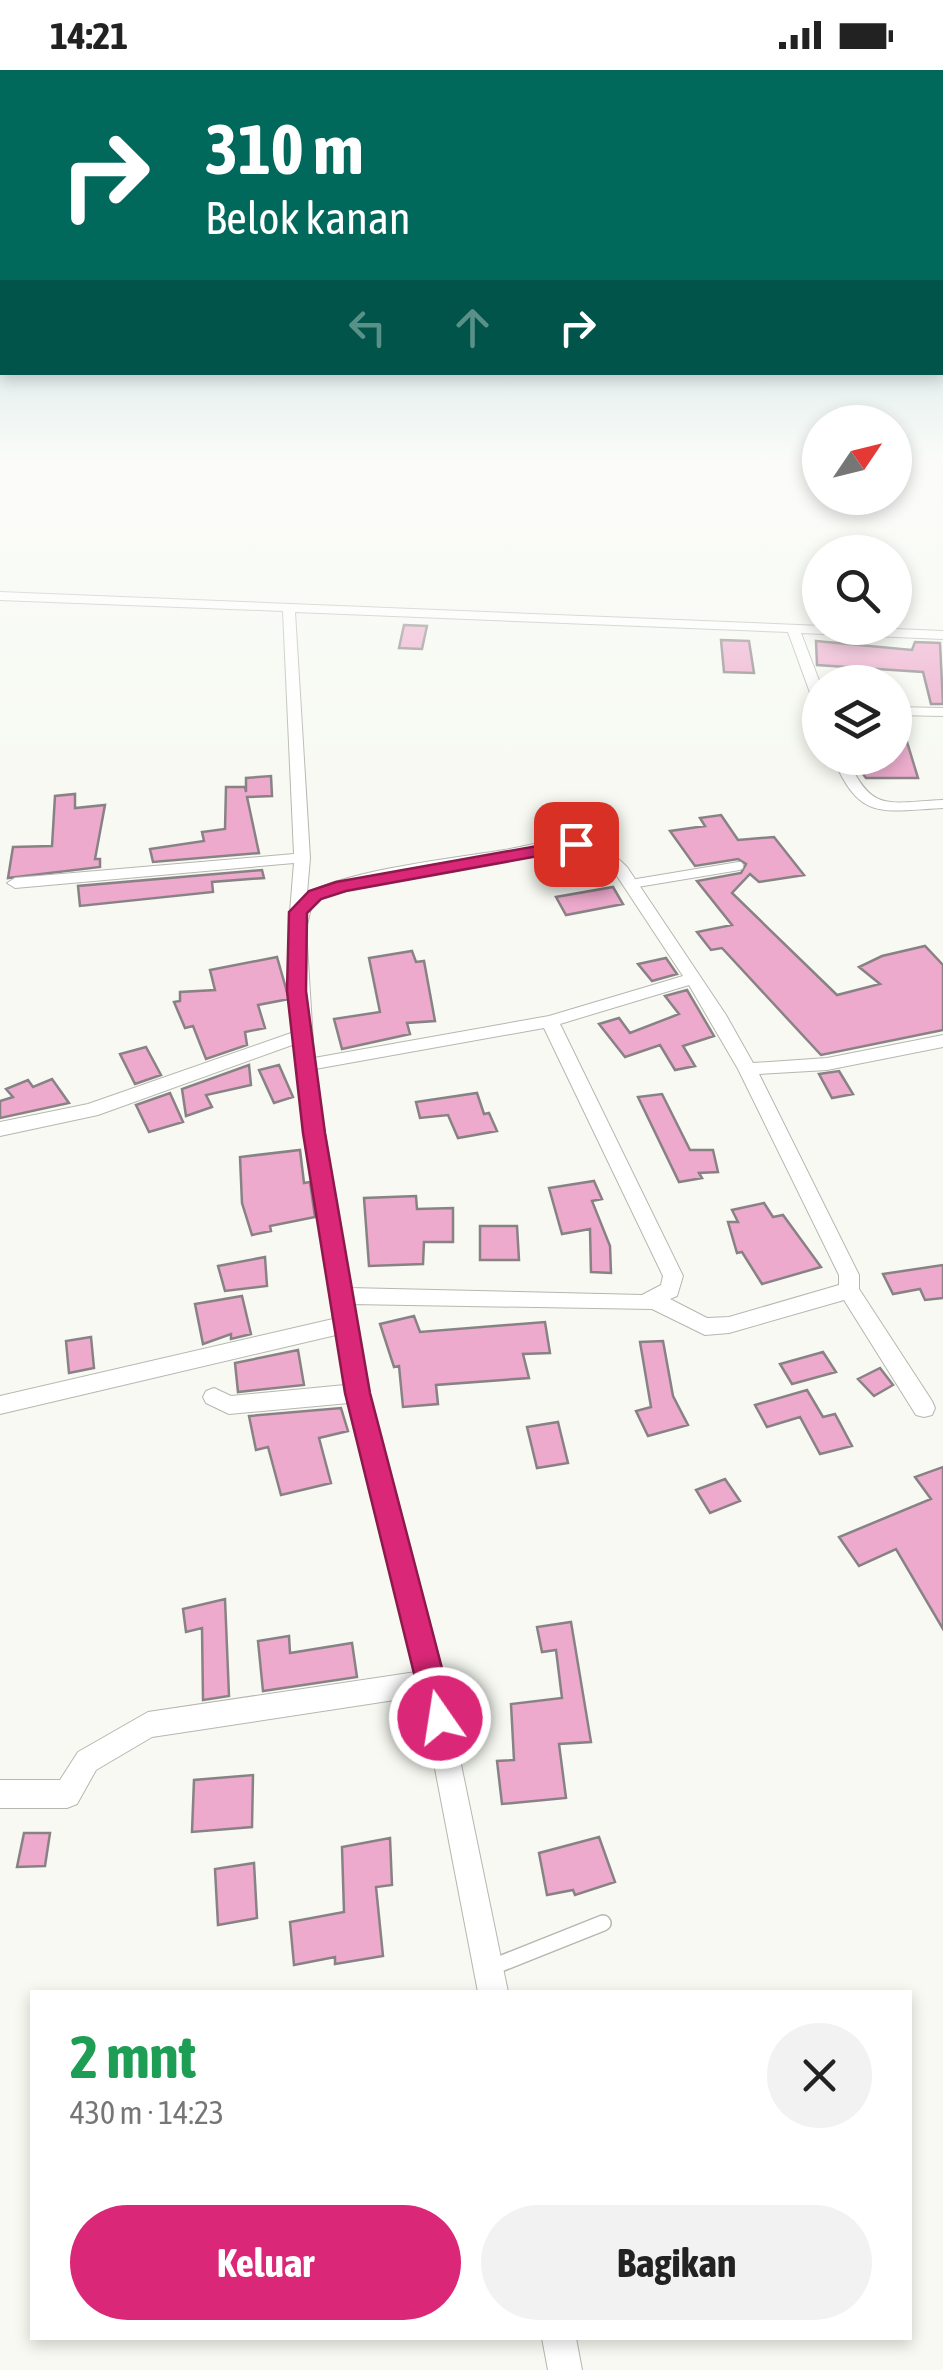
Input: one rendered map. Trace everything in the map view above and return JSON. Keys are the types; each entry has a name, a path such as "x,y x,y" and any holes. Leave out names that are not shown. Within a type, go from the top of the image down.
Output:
{"street":[{"path":"0,596 943,635"},
{"path":"289,607 302,858 296,991 306,1065 357,1393 432,1682 491,1980"},
{"path":"793,629 806,665"},
{"path":"912,711 943,712"},
{"path":"846,775 852,790 868,802 943,804"},
{"path":"298,912 315,895 342,886 564,845 599,849 631,884 720,1018 849,1275 849,1290 924,1408"},
{"path":"15,883 302,858"},
{"path":"306,1065 550,1021 692,980"},
{"path":"550,1021 674,1276 670,1290 654,1301"},
{"path":"0,1129 91,1110 303,1035"},
{"path":"747,1069 827,1064 943,1041"},
{"path":"342,1296 654,1301 705,1327 729,1325 849,1290"},
{"path":"0,1405 346,1324"},
{"path":"214,1397 228,1405 357,1393"},
{"path":"0,1794 67,1794 86,1762 148,1725 432,1682"},
{"path":"559,2340 565,2370"}],"lane":[{"path":"631,884 739,866"},
{"path":"491,1980 603,1923"}],"building":[{"path":"404,625 427,626 422,649 399,648"},
{"path":"721,640 749,641 754,673 724,672"},
{"path":"915,642 940,643 943,704 931,704 923,672 912,671 912,665 817,665 816,645 912,650"},
{"path":"912,758 918,778 864,775 912,775"},
{"path":"271,776 272,796 247,797 259,853 153,862 150,849 204,841 202,832 225,829 226,787 245,787 246,792 246,778"},
{"path":"75,794 75,808 105,805 95,859 100,859 100,867 8,878 13,847 52,846 55,796"},
{"path":"721,815 738,840 774,837 804,875 759,882 750,874 732,893 837,995 880,984 859,967 882,956 925,946 943,965 943,1030 821,1055 722,948 711,950 697,932 732,925 697,881 741,873 746,864 738,859 695,866 670,831 705,826 700,818"},
{"path":"262,870 264,878 212,882 213,892 80,906 78,886"},
{"path":"613,887 623,904 566,915 556,897"},
{"path":"412,951 416,962 424,961 435,1021 407,1023 410,1034 342,1049 334,1019 380,1012 369,958"},
{"path":"277,957 289,999 258,1005 265,1028 245,1032 247,1045 206,1059 193,1026 185,1028 174,1002 180,1001 180,992 215,990 210,970"},
{"path":"666,958 677,974 652,981 638,964"},
{"path":"687,990 714,1036 683,1046 695,1066 675,1070 660,1045 625,1057 599,1024 619,1018 630,1033 679,1014 665,996"},
{"path":"146,1047 161,1075 135,1084 120,1054"},
{"path":"249,1065 251,1085 206,1095 212,1107 186,1116 182,1089"},
{"path":"279,1065 293,1097 274,1103 259,1070"},
{"path":"839,1071 853,1094 832,1098 819,1074"},
{"path":"52,1079 69,1103 0,1118 0,1101 13,1097 6,1089 28,1080 33,1087"},
{"path":"170,1093 183,1122 149,1132 136,1105"},
{"path":"477,1093 484,1114 489,1113 497,1131 458,1138 448,1115 420,1118 416,1102"},
{"path":"662,1094 690,1150 713,1150 718,1172 699,1173 702,1178 679,1182 638,1097"},
{"path":"300,1150 304,1183 310,1182 315,1217 270,1226 271,1231 252,1235 242,1203 240,1157"},
{"path":"594,1181 602,1199 592,1201 610,1246 611,1273 591,1272 590,1229 562,1234 549,1188"},
{"path":"416,1196 417,1209 453,1208 453,1242 424,1242 423,1264 369,1266 364,1198"},
{"path":"764,1203 773,1217 783,1215 821,1267 762,1284 742,1252 737,1253 728,1222 738,1222 732,1210"},
{"path":"480,1226 517,1226 519,1260 480,1260"},
{"path":"265,1257 267,1286 225,1291 218,1266"},
{"path":"943,1265 943,1298 925,1300 920,1289 893,1294 883,1274"},
{"path":"242,1296 251,1334 231,1339 231,1334 203,1344 195,1304"},
{"path":"414,1316 420,1332 545,1322 550,1353 523,1354 529,1378 436,1385 438,1404 403,1407 399,1366 394,1367 380,1324"},
{"path":"91,1337 94,1368 69,1373 66,1341"},
{"path":"663,1341 673,1396 688,1425 648,1436 636,1411 651,1407 640,1342"},
{"path":"298,1350 304,1385 238,1392 235,1363"},
{"path":"823,1352 836,1372 792,1384 780,1364"},
{"path":"880,1368 893,1385 874,1396 858,1379"},
{"path":"807,1390 823,1417 835,1414 852,1446 820,1454 800,1417 767,1427 755,1405"},
{"path":"341,1408 348,1431 319,1438 331,1483 281,1495 268,1447 256,1450 249,1416"},
{"path":"558,1422 568,1463 537,1468 527,1427"},
{"path":"943,1467 943,1629 896,1549 859,1566 839,1537 931,1499 915,1477"},
{"path":"725,1479 740,1501 710,1513 696,1490"},
{"path":"225,1599 229,1696 203,1700 202,1628 186,1632 183,1609"},
{"path":"571,1622 591,1742 559,1744 566,1798 502,1804 497,1761 514,1760 511,1704 562,1698 556,1650 542,1652 537,1627"},
{"path":"289,1636 290,1653 352,1643 357,1677 263,1691 258,1641"},
{"path":"253,1775 252,1827 192,1832 194,1780"},
{"path":"24,1833 50,1833 45,1866 17,1867"},
{"path":"599,1837 615,1882 575,1895 573,1890 547,1895 539,1853"},
{"path":"390,1838 392,1885 376,1887 383,1956 335,1964 335,1957 294,1965 290,1922 344,1912 342,1847"},
{"path":"254,1863 257,1918 218,1925 215,1869"}],"route":[{"path":"440,1718 357,1393 314,1133 296,991 298,912 315,895 342,886 576,844"}]}
